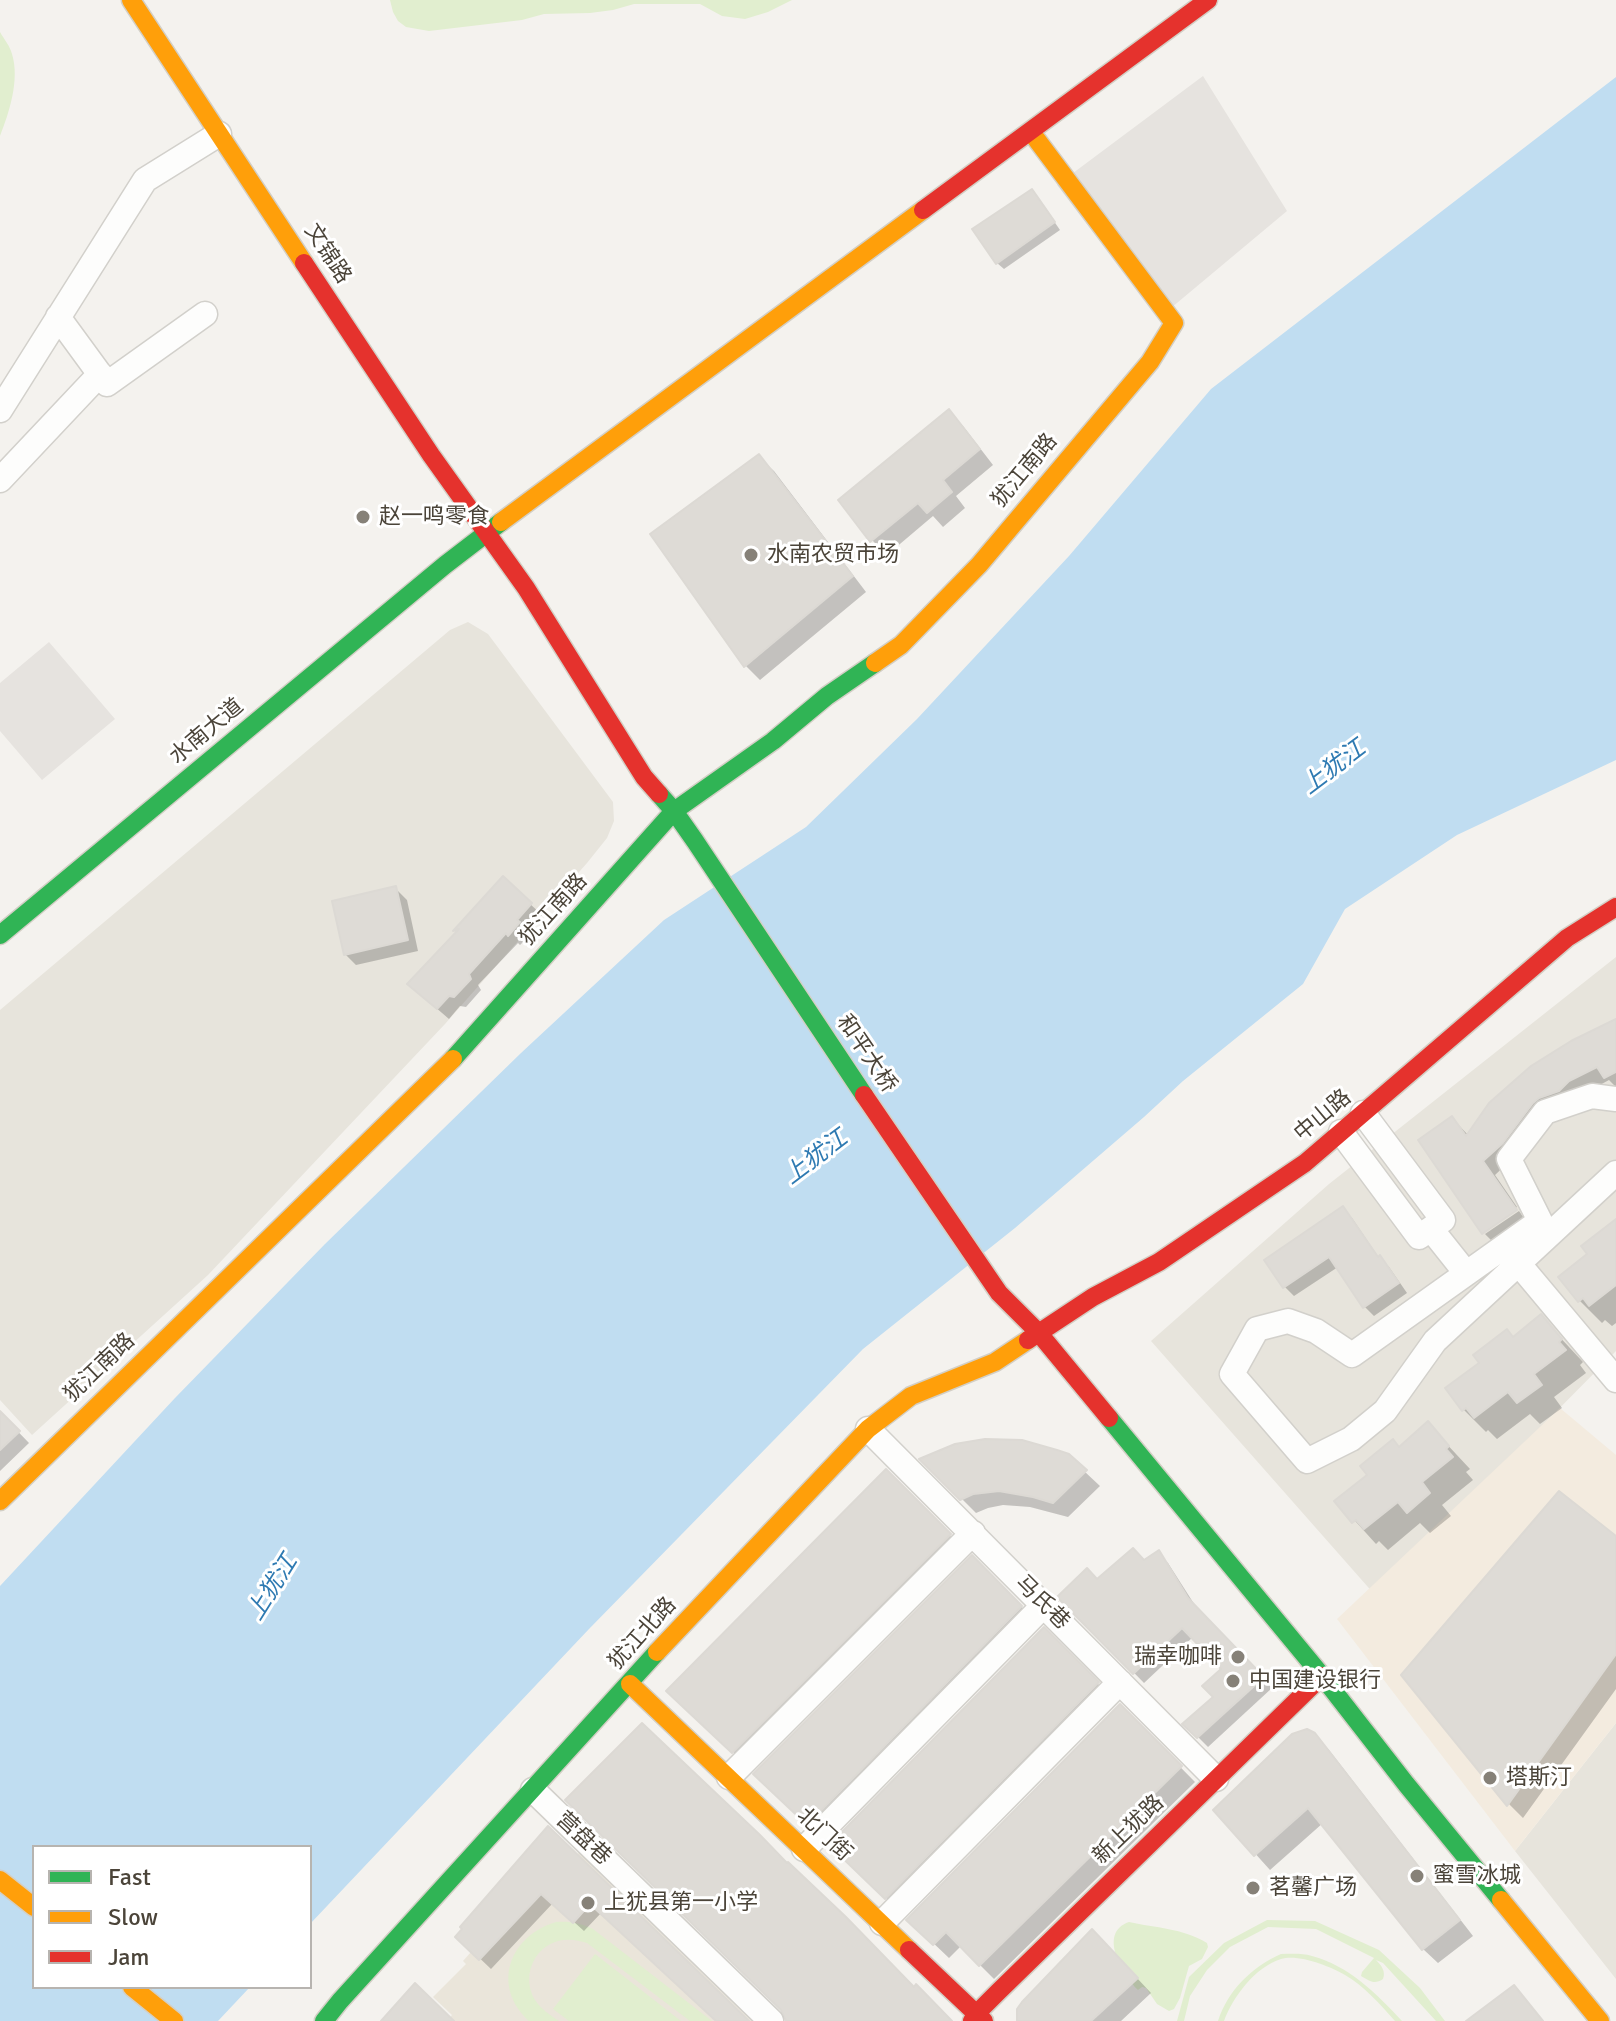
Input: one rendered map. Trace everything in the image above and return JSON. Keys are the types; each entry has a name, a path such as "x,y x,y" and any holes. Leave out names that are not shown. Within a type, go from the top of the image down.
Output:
{"street":[{"name":"文锦路","path":"131,0 431,455 526,588 644,777 674,811"},
{"name":"水南大道","path":"0,935 487,532 1208,0"},
{"name":"犹江南路","path":"0,1501 441,1072 674,811 773,741 827,696 901,645 979,565 1150,362 1174,323 1031,132"},
{"path":"0,410 145,180 219,134"},
{"path":"58,317 107,384 205,314"},
{"path":"0,480 100,374"},
{"name":"和平大桥","path":"674,811 999,1293 1038,1332 1322,1676 1600,2021"},
{"name":"中山路","path":"1038,1332 1093,1297 1159,1262 1305,1163 1567,938 1616,907"},
{"path":"1616,1099 1592,1096 1545,1112 1509,1159 1540,1221 1352,1355 1316,1331 1288,1321 1257,1329 1232,1374 1307,1461 1351,1439 1385,1411 1435,1341 1616,1173"},
{"path":"1341,1132 1419,1237 1443,1220 1363,1113"},
{"path":"1431,1229 1466,1273"},
{"path":"1518,1263 1616,1380"},
{"name":"犹江北路","path":"324,2021 669,1639 868,1429 911,1396 995,1362 1038,1332"},
{"name":"马氏巷","path":"868,1429 1216,1779"},
{"path":"729,1777 973,1533"},
{"path":"804,1849 1044,1605"},
{"name":"新上犹路","path":"978,2018 1322,1676"},
{"path":"882,1923 1120,1682"},
{"name":"北门街","path":"630,1684 978,2018"},
{"name":"营盘巷","path":"533,1790 771,2021"},
{"path":"0,1880 32,1905"},
{"path":"134,1989 174,2021"}],"shaded area":[{"path":"1203,76 1287,211 1159,318 1057,185"},
{"path":"468,622 488,634 613,802 614,821 607,838 445,1024 208,1275 32,1435 0,1400 0,1010 450,630"},
{"path":"49,642 115,719 42,780 0,731 0,683"},
{"path":"1616,957 1616,1351 1375,1595 1151,1341 1329,1184"},
{"path":"1560,1408 1616,1455 1616,1723 1515,1851 1337,1619"},
{"path":"1616,1723 1616,1979 1515,1851"},
{"name":"上犹县第一小学","path":"585,1846 766,2021 447,2021 452,2015 433,1997 466,1964 463,1961 471,1952 480,1960"}],"green space":[{"path":"390,0 792,0 745,19 722,16 700,4 634,4 613,10 544,14 522,20 429,31 406,27 398,21"},
{"path":"0,32 11,51 15,75 10,107 0,136"},
{"path":"1267,1920 1315,1921 1379,1950 1420,1988 1445,2021 1436,2021 1383,1963 1376,1960 1384,1976 1380,1981 1370,1981 1361,1976 1374,1958 1316,1929 1268,1927 1230,1947 1207,1970 1190,1996 1184,2021 1177,2021 1189,1977 1224,1943"},
{"path":"556,1922 575,1923 593,1929 712,2021 690,2021 587,1943 567,1940 555,1942 540,1951 532,1966 529,1983 535,2000 559,2021 529,2021 517,2007 511,1993 508,1978 511,1964 527,1938"},
{"path":"1129,1922 1178,1931 1207,1943 1202,1959 1189,1966 1174,2009 1169,2011 1157,2004 1146,1988 1138,1990 1120,1965 1114,1944 1115,1935 1120,1927"},
{"path":"595,1954 681,2021 569,2021 553,2009"},
{"path":"1281,1954 1308,1955 1338,1966 1372,1991 1402,2021 1395,2021 1365,1990 1345,1975 1314,1962 1288,1958 1271,1963 1254,1976 1233,2002 1224,2021 1218,2021 1228,1999 1242,1981"}],"water":[{"name":"上犹江","path":"1616,77 1616,760 1457,835 1345,909 1303,984 1183,1081 1015,1228 863,1349 589,1629 312,1922 312,1845 32,1845 32,1989 248,1989 218,2021 0,2021 0,1586 175,1398 325,1244 521,1053 664,920 806,827 917,719 1069,556 1211,389"}],"building":[{"path":"1032,189 1055,222 996,264 972,229"},
{"path":"949,409 980,449 943,480 952,492 927,513 918,503 870,542 838,500"},
{"name":"水南农贸市场","path":"759,454 853,576 744,667 650,534"},
{"path":"503,876 532,903 508,936 506,933 469,974 471,979 437,1009 407,984"},
{"path":"396,886 408,940 344,955 332,901"},
{"path":"1616,1019 1616,1072 1604,1078 1597,1067 1569,1081 1559,1091 1539,1098 1503,1143 1483,1161 1517,1210 1482,1234 1418,1140 1452,1116 1466,1136 1489,1103 1531,1066 1571,1041"},
{"path":"1343,1206 1399,1283 1363,1308 1329,1257 1283,1288 1264,1260"},
{"path":"1616,1219 1616,1285 1589,1306 1583,1298 1578,1302 1558,1277 1587,1254 1581,1246"},
{"path":"1541,1314 1562,1339 1559,1342 1566,1350 1534,1374 1542,1385 1517,1403 1508,1392 1474,1418 1466,1408 1462,1411 1445,1388 1479,1363 1473,1355 1507,1329 1513,1337"},
{"path":"0,1411 20,1431 0,1450"},
{"path":"1428,1421 1449,1446 1446,1449 1453,1457 1422,1482 1430,1493 1407,1513 1398,1502 1364,1529 1356,1520 1352,1523 1334,1501 1367,1475 1360,1466 1393,1439 1399,1447"},
{"path":"985,1439 1022,1440 1057,1450 1069,1454 1087,1470 1053,1503 999,1491 973,1494 960,1500 919,1459 955,1444"},
{"path":"886,1469 951,1534 732,1753 666,1691"},
{"path":"1559,1491 1616,1536 1616,1654 1507,1806 1401,1675"},
{"path":"1133,1548 1144,1560 1159,1550 1188,1598 1264,1677 1197,1738 1182,1724 1213,1697 1202,1686 1221,1669 1182,1628 1133,1674 1057,1597 1087,1568 1097,1579"},
{"path":"972,1555 1022,1606 807,1825 753,1774"},
{"path":"1044,1627 1099,1682 885,1899 829,1845"},
{"path":"1120,1704 1182,1766 979,1966 946,1932 933,1945 906,1920"},
{"path":"642,1723 952,2021 786,2021 781,2010 565,1800"},
{"path":"1307,1729 1315,1733 1460,1920 1422,1950 1308,1808 1254,1856 1213,1810 1292,1734"},
{"path":"548,1826 749,2021 716,2021 590,1904 573,1923 541,1894 479,1960 455,1937 462,1929 460,1927"},
{"path":"1092,1929 1138,1978 1091,2021 1017,2021 1017,2009 1022,2002"},
{"path":"415,1983 454,2021 381,2021"},
{"path":"1514,1985 1543,2021 1466,2021"}],"traffic: fast":[{"path":"0,935 445,565 501,522"},
{"path":"453,1059 674,811 875,663"},
{"path":"659,794 695,841 864,1095"},
{"path":"1109,1418 1322,1676 1501,1900"},
{"path":"324,2021 657,1652"}],"traffic: slow":[{"path":"131,0 304,263"},
{"path":"875,663 901,645 979,565 1150,362 1174,323 1031,132"},
{"path":"501,522 923,210"},
{"path":"0,1501 453,1059"},
{"path":"657,1652 868,1429 911,1396 995,1362 1028,1340"},
{"path":"630,1684 909,1950"},
{"path":"0,1880 32,1905"},
{"path":"1501,1900 1600,2021"},
{"path":"134,1989 174,2021"}],"traffic: jam":[{"path":"923,210 1208,0"},
{"path":"304,263 431,455 526,588 644,777 659,794"},
{"path":"1028,1340 1093,1297 1159,1262 1305,1163 1567,938 1616,907"},
{"path":"864,1095 999,1293 1038,1332 1109,1418"},
{"path":"972,2021 998,1992 1322,1676"},
{"path":"909,1950 984,2021"}],"place":[{"name":"赵一鸣零食","path":"363,517"},
{"name":"水南农贸市场","path":"751,555"},
{"name":"瑞幸咖啡","path":"1238,1657"},
{"name":"中国建设银行","path":"1233,1681"},
{"name":"塔斯汀","path":"1490,1778"},
{"name":"蜜雪冰城","path":"1417,1876"},
{"name":"茗馨广场","path":"1253,1888"},
{"name":"上犹县第一小学","path":"588,1903"}]}
